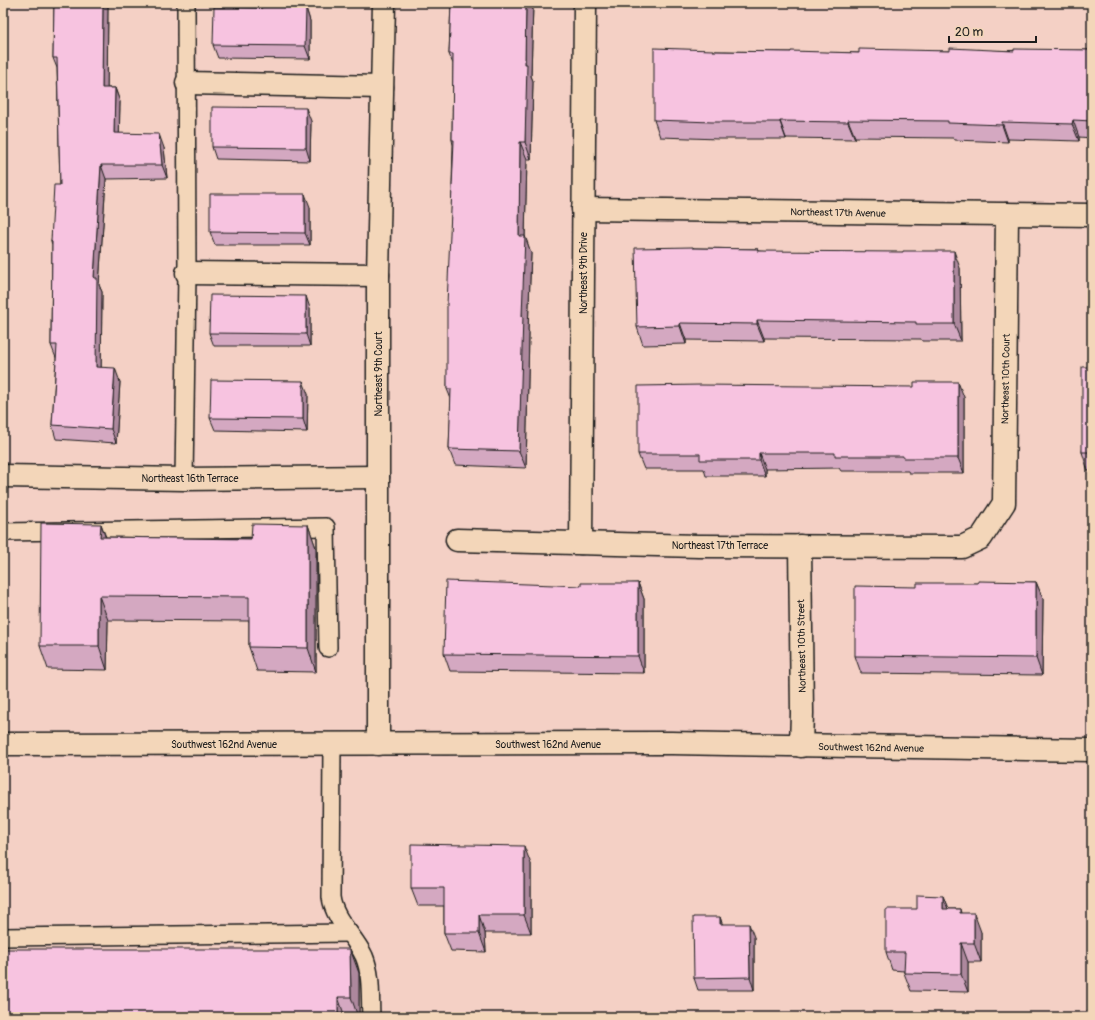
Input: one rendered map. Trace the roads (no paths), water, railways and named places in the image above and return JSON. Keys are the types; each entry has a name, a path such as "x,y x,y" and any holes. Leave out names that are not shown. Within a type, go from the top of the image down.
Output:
{"street":[{"name":"Northeast 9th Court","path":"378,744 378,275 384,3"},
{"name":"Northeast 9th Drive","path":"581,543 585,3"},
{"path":"187,83 382,87"},
{"name":"Northeast 17th Avenue","path":"583,209 1092,215"},
{"name":"Northeast 10th Court","path":"981,538 1004,503 1007,214"},
{"path":"187,273 378,275"},
{"name":"Northeast 16th Terrace","path":"3,476 184,479 378,477"},
{"name":"Northeast 17th Terrace","path":"457,540 699,546 962,547 981,538"},
{"name":"Northeast 10th Street","path":"800,546 801,746"},
{"name":"Southwest 162nd Avenue","path":"3,744 671,743 1092,750"}],"lane":[{"path":"184,479 187,273 186,3"},
{"path":"3,532 326,527 328,648"},
{"path":"332,744 332,907 363,954 367,964 370,986 371,1017"},
{"path":"3,937 350,933"}]}
